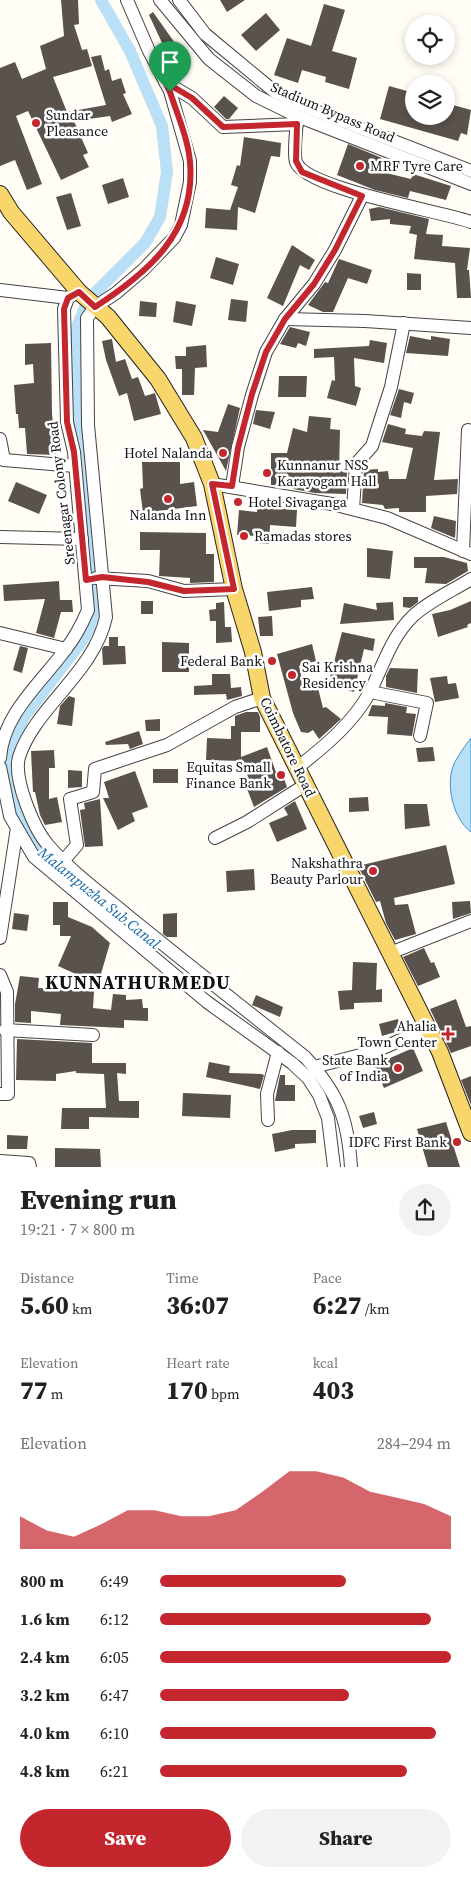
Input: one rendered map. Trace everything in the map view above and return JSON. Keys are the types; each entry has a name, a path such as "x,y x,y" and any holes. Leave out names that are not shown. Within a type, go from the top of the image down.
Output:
{"main road":[{"name":"Coimbatore Road","path":"0,194 11,212 73,295 95,307 108,317 158,379 194,438 212,484 234,589 253,652 262,698 428,1028 468,1112 471,1133"}],"street":[{"path":"128,0 149,52 170,92 190,161 189,189 181,225 163,252 116,293 95,307 87,318 88,425 106,617 102,634 78,673 33,730 19,758 19,780 31,816 47,844 110,901 276,1034 325,1078 338,1101 349,1137 351,1167"},
{"name":"Stadium Bypass Road","path":"160,0 209,59 256,96 297,120 471,184"},
{"name":"Stadium Bypass Road","path":"179,0 205,34 275,92 298,104 471,170"},
{"path":"165,82 192,98 223,127 297,120 296,161 302,172 362,196 471,222"},
{"path":"232,486 238,448 252,394 266,352 285,319 318,277 339,243 362,196"},
{"path":"0,290 73,295"},
{"name":"Sreenagar Colony Road","path":"0,758 1,744 12,718 66,649 88,610 75,466 67,422 64,309 73,295"},
{"path":"285,319 404,323 471,328"},
{"path":"353,509 356,464 372,446 391,387 404,323"},
{"path":"212,484 232,486 353,509 387,518 467,553 468,430"},
{"path":"0,439 4,460 75,466"},
{"name":"Sreenagar Colony Road","path":"0,536 82,539"},
{"path":"86,580 102,577 148,582 184,591 234,589"},
{"path":"297,768 322,748 353,718 370,692 395,640 414,616 471,579"},
{"path":"0,633 66,649"},
{"path":"370,692 427,703 420,736"},
{"path":"64,860 77,845 70,799 93,792 95,769 167,745 235,707 262,698"},
{"path":"0,768 10,816 34,858 207,1002 273,1049 308,1078 319,1095 328,1118 334,1167"},
{"path":"215,838 247,822 305,785"},
{"path":"0,938 16,828"},
{"path":"390,953 471,921"},
{"path":"0,975 7,992 5,1030 8,1094 0,1094"},
{"path":"314,1067 376,1051 428,1028"},
{"path":"5,1030 93,1035"},
{"path":"268,1120 267,1094 276,1034"},
{"path":"0,1161 29,1163 30,1167"}],"water":[{"path":"471,738 471,832 459,819 455,810 450,781 454,764"}],"building":[{"path":"61,0 78,0 79,24 74,25 82,50 87,49 92,66 53,77 67,112 106,105 91,57 101,55 105,71 109,69 112,81 121,78 126,93 123,94 132,114 112,122 110,116 74,121 88,153 83,155 89,167 61,180 28,111 16,116 42,184 27,190 15,160 0,166 0,68 15,62 22,79 46,69 40,46 64,36"},
{"path":"220,0 245,0 227,12"},
{"path":"324,4 345,10 332,51 357,58 349,89 325,82 326,77 302,70 298,83 274,75 287,38 311,46"},
{"path":"153,12 177,46 170,60 149,15"},
{"path":"266,13 280,30 256,51 241,35"},
{"path":"389,86 405,90 405,125 455,125 455,106 471,110 467,135 461,133 458,141 380,119"},
{"path":"224,96 238,108 229,119 226,119 214,107"},
{"path":"244,137 281,143 280,157 271,156 255,213 238,207 237,230 205,228 206,208 230,210 238,187 231,185 237,165 240,166"},
{"path":"348,144 382,158 378,171 411,179 413,174 451,186 446,200 410,191 408,198 375,190 337,175"},
{"path":"123,178 129,197 108,204 102,185"},
{"path":"71,193 81,226 67,230 56,197"},
{"path":"379,207 429,219 426,234 443,235 442,246 470,248 467,270 469,270 471,298 457,298 455,263 414,259 417,235 409,233 411,226 390,224 390,219 371,221 369,209"},
{"path":"292,245 315,260 309,270 300,265 283,306 267,298"},
{"path":"216,257 239,264 233,285 210,278"},
{"path":"339,259 372,270 367,284 348,278 333,312 323,312 308,305 325,282 328,283"},
{"path":"407,273 421,274 421,290 407,290"},
{"path":"231,299 248,301 246,322 228,320"},
{"path":"140,301 157,303 156,317 139,316"},
{"path":"176,301 196,305 192,326 173,322"},
{"path":"290,327 310,332 306,346 298,343 296,348 280,344"},
{"path":"410,336 431,340 431,336 450,339 448,356 406,353"},
{"path":"112,339 116,362 125,359 132,379 138,377 145,396 155,393 161,414 134,421 127,393 119,396 106,360 102,341"},
{"path":"370,340 387,343 384,363 354,358 355,386 361,388 356,406 327,398 332,380 335,381 334,357 314,358 314,349 369,346"},
{"path":"51,343 52,414 56,455 27,454 25,428 19,428 18,414 16,414 14,385 34,383 33,364 25,365 25,344"},
{"path":"206,345 207,367 195,368 194,395 182,395 182,369 176,369 175,356 186,356 186,347"},
{"path":"279,376 307,376 306,397 278,397"},
{"path":"399,389 414,393 411,404 404,402 401,418 390,415"},
{"path":"228,404 240,408 226,471 203,430 218,432"},
{"path":"256,410 275,412 270,429 253,424"},
{"path":"309,416 331,418 330,429 340,430 339,471 347,472 346,494 315,493 293,489 293,486 271,485 271,453 287,453 293,428 307,432"},
{"path":"388,424 406,429 405,434 422,436 424,431 440,432 434,480 458,479 457,494 426,496 426,512 399,512 399,508 385,509 383,505 362,503 364,470 378,469 378,472 388,471 389,479 406,479 413,448 382,442"},
{"path":"142,462 180,462 180,484 194,482 197,506 143,513 140,489 143,488"},
{"path":"16,482 47,495 39,514 8,501"},
{"path":"257,507 297,510 296,527 270,525 269,544 257,543 258,536 237,535 239,510 257,512"},
{"path":"434,516 456,521 455,538 431,528"},
{"path":"140,532 206,533 206,554 214,554 214,582 190,583 190,578 159,576 160,550 140,550"},
{"path":"367,548 393,551 390,579 367,577"},
{"path":"414,557 444,557 467,563 468,571 446,584 425,583 427,568 414,568"},
{"path":"59,581 60,600 72,600 73,612 61,612 54,638 36,633 45,599 4,601 3,585"},
{"path":"312,587 314,599 301,600 301,607 269,611 267,592"},
{"path":"403,597 418,597 418,602 410,608 403,607"},
{"path":"141,601 153,601 153,614 141,614"},
{"path":"471,601 471,623 467,625 468,627 438,637 432,614 450,610"},
{"path":"224,602 225,627 231,627 232,642 216,643 216,621 210,621 209,610 216,609 216,603"},
{"path":"393,602 394,620 340,624 344,603 377,610 376,603"},
{"path":"272,616 273,636 260,636 258,617"},
{"path":"342,632 375,639 373,651 364,649 354,692 328,685"},
{"path":"109,637 118,637 118,646 125,646 126,664 103,665 102,649 104,646 109,646"},
{"path":"162,642 189,643 189,672 162,672"},
{"name":"Sai Krishna Residency","path":"312,644 316,661 299,666 304,688 317,684 323,708 326,707 341,719 319,739 313,730 308,733 301,732 293,713 277,654"},
{"path":"20,646 28,648 22,673 13,670"},
{"path":"390,668 418,669 417,693 386,687 386,676"},
{"path":"212,674 230,674 231,688 241,687 242,696 227,700 226,694 194,695 194,686 212,685"},
{"path":"447,676 448,684 456,683 459,698 435,702 430,678"},
{"path":"69,696 75,698 72,726 57,724 60,706"},
{"path":"385,703 407,707 406,713 416,714 412,736 387,734 388,717 368,716 372,705 385,706"},
{"path":"246,712 258,712 260,732 241,732 241,757 267,747 278,778 283,776 287,787 254,807 246,786 251,785 241,758 241,761 206,760 207,738 231,739 231,726 235,726 235,716"},
{"path":"160,719 160,731 146,731 145,720"},
{"path":"139,731 143,744 130,749 128,744 106,745 105,742"},
{"path":"433,747 435,761 418,762 416,748"},
{"path":"54,750 55,768 49,768 49,799 57,797 62,822 45,825 40,815 35,792 33,792 31,751"},
{"path":"153,769 178,769 178,783 153,783"},
{"path":"68,770 82,771 82,787 68,788"},
{"path":"135,771 148,807 132,813 135,821 118,830 103,798 109,798 104,782"},
{"path":"368,797 369,811 349,812 349,798"},
{"path":"100,799 103,846 85,847 80,810 85,809 84,803"},
{"path":"295,801 307,829 277,842 269,823 288,815 284,808"},
{"path":"404,804 427,804 430,826 405,829"},
{"path":"446,845 455,884 394,898 395,905 408,904 416,934 395,940 386,923 380,901 376,902 358,866"},
{"path":"254,869 255,890 227,892 226,871"},
{"path":"470,901 471,913 453,919 452,902"},
{"path":"53,902 68,902 68,917 92,927 110,943 98,984 58,966 71,936 60,936 60,925 53,925"},
{"path":"14,913 29,915 27,931 12,929"},
{"path":"177,913 177,937 167,937 163,934 163,914"},
{"path":"424,948 431,963 434,962 440,977 418,986 403,957"},
{"path":"353,962 377,963 376,990 382,989 382,1002 354,1003 354,1009 340,1010 338,991 352,990"},
{"path":"20,976 39,978 38,988 94,991 93,1008 111,1010 113,994 126,995 126,1000 142,999 143,1008 148,1008 148,1021 124,1020 124,1028 60,1025 61,1014 31,1011 31,1023 15,1022 15,1004"},
{"path":"256,995 283,1007 280,1017 252,1005"},
{"path":"456,999 466,1027 471,1026 471,1046 451,1053 430,1009"},
{"path":"398,1019 402,1030 382,1036 379,1024"},
{"path":"17,1039 92,1043 92,1063 126,1063 126,1074 117,1073 119,1101 139,1101 139,1118 89,1117 89,1129 61,1129 62,1108 106,1108 104,1074 76,1073 76,1071 56,1074 56,1081 16,1080"},
{"name":"State Bank of India","path":"413,1048 423,1071 384,1088 374,1065"},
{"path":"209,1062 230,1066 229,1073 264,1075 260,1089 206,1077"},
{"path":"280,1075 285,1075 285,1085 295,1085 295,1101 275,1101"},
{"path":"471,1076 471,1105 461,1080"},
{"path":"183,1093 231,1095 230,1118 182,1116"},
{"path":"374,1112 377,1124 363,1128 359,1116"},
{"path":"446,1122 460,1167 428,1167 417,1129"},
{"path":"292,1130 316,1130 316,1143 295,1144 295,1148 275,1152 272,1134"},
{"path":"7,1135 28,1136 27,1149 7,1149"},
{"path":"55,1148 100,1149 101,1167 55,1167"}],"waterway":[{"name":"Malampuzha Sub Canal","path":"101,0 130,51 162,126 167,172 160,217 145,243 88,300 76,329 78,415 96,605 88,631 81,642 23,718 7,764 13,795 31,841 50,861 142,935"}],"place":[{"name":"Sundar Pleasance","path":"36,123"},
{"name":"MRF Tyre Care","path":"360,166"},
{"name":"Hotel Nalanda","path":"223,453"},
{"name":"Kunnanur NSS Karayogam Hall","path":"267,473"},
{"name":"Nalanda Inn","path":"168,499"},
{"name":"Hotel Sivaganga","path":"238,502"},
{"name":"Ramadas stores","path":"244,536"},
{"name":"Federal Bank","path":"272,661"},
{"name":"Sai Krishna Residency","path":"292,675"},
{"name":"Equitas Small Finance Bank","path":"281,775"},
{"name":"Nakshathra Beauty Parlour","path":"373,871"},
{"name":"Ahalia Town Center","path":"448,1034"},
{"name":"State Bank of India","path":"398,1068"},
{"name":"IDFC First Bank","path":"457,1142"}],"district":[{"name":"KUNNATHURMEDU","path":"138,982"}],"route":[{"path":"165,82 192,98 214,121 223,127 232,129 250,125 297,124 296,161 302,172 362,196 335,250 314,284 285,319 266,352 252,394 238,448 232,486 212,484 234,589 184,591 148,582 102,577 86,580 74,452 67,422 64,309 68,298 79,292 95,307 116,293 163,252 181,225 190,182 190,161 170,92 165,82"}]}
